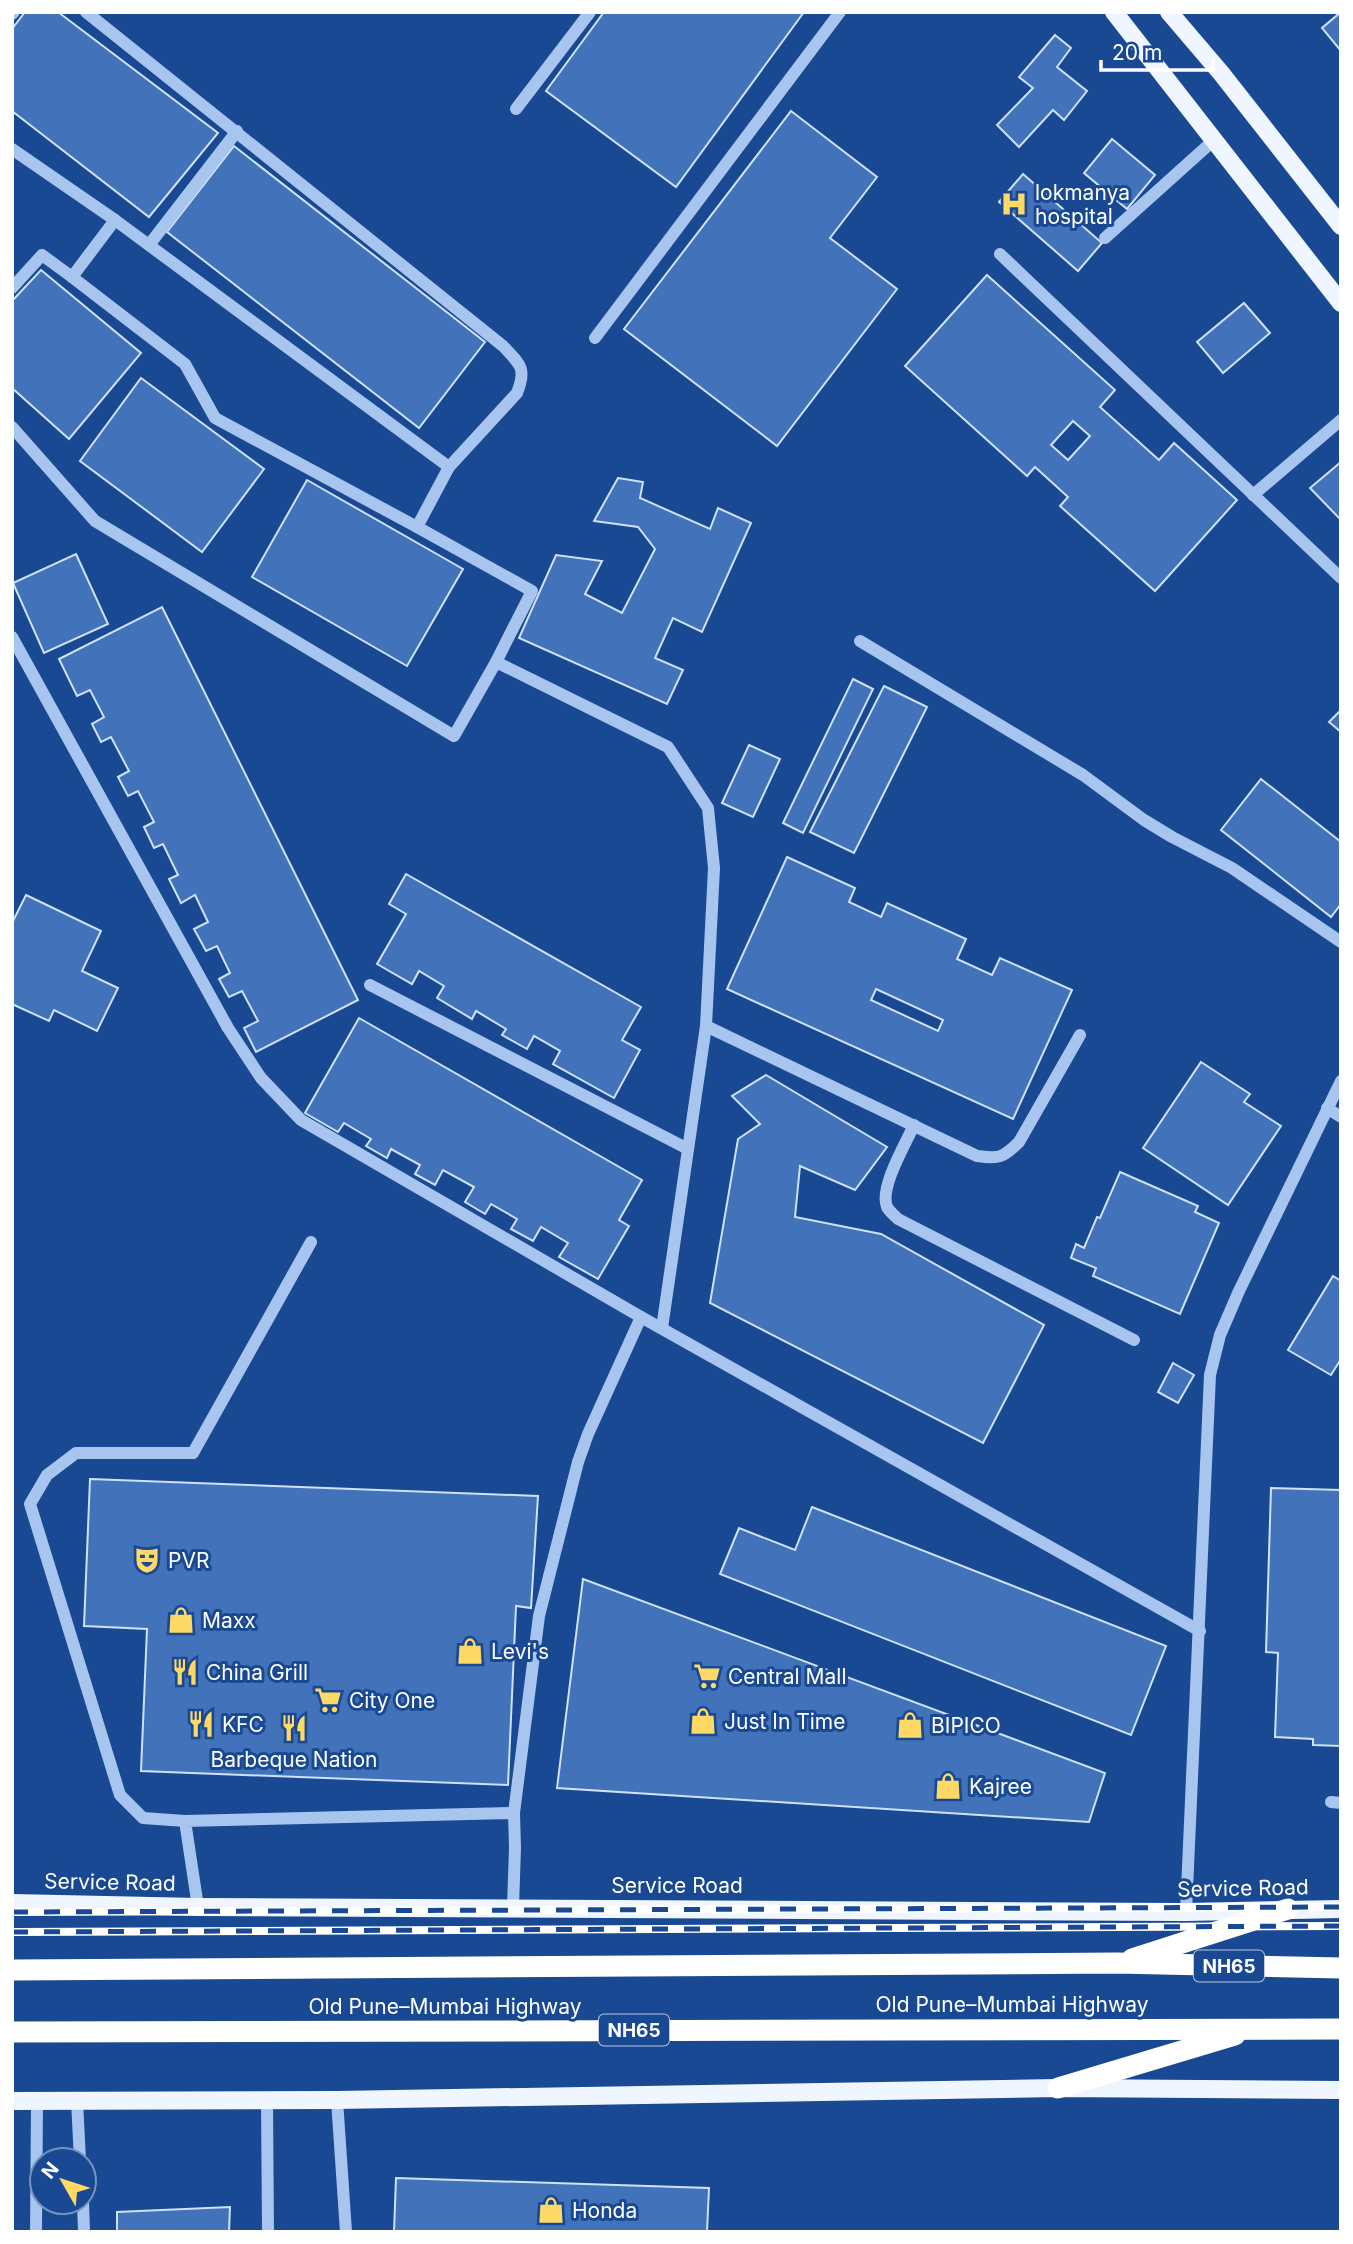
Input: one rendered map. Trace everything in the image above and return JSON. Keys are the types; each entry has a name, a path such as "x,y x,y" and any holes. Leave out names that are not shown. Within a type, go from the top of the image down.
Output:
{"highway":[{"path":"1117,1964 1288,1909"},
{"name":"NH65","path":"1117,1964 1341,1968"},
{"name":"Old Pune–Mumbai Highway","path":"12,1970 1117,1964"},
{"path":"1058,2088 1257,2028"},
{"name":"NH65","path":"1257,2028 1341,2029"},
{"name":"Old Pune–Mumbai Highway","path":"12,2032 1257,2028"}],"main road":[{"path":"1170,12 1341,226"},
{"path":"1116,13 1341,303"},
{"name":"Service Road","path":"12,1903 1186,1912 1341,1909"},
{"path":"12,2101 337,2101 1058,2088 1341,2090"}],"street":[{"path":"86,12 503,346 521,366 523,377 517,393 449,467 417,527"},
{"path":"516,109 590,12"},
{"path":"595,338 840,12"},
{"path":"149,245 237,131"},
{"path":"1105,238 1214,140"},
{"path":"12,149 115,220 449,467"},
{"path":"72,277 115,220"},
{"path":"1000,254 1341,578"},
{"path":"12,288 41,255 185,364 215,418 533,591 454,736 95,521 12,427"},
{"path":"1253,495 1341,420"},
{"path":"12,637 228,1028 261,1078 301,1120 641,1317 1200,1631"},
{"path":"860,641 1083,775 1144,820 1232,868 1341,942"},
{"path":"496,662 668,747 708,808 714,868 706,1026 662,1328"},
{"path":"370,985 688,1149"},
{"path":"706,1026 977,1156 993,1158 1006,1156 1019,1142 1080,1035"},
{"path":"1186,1912 1210,1375 1220,1335 1234,1302 1341,1081"},
{"path":"1327,1108 1341,1117"},
{"path":"914,1125 888,1182 885,1198 887,1208 898,1219 1134,1340"},
{"path":"311,1242 193,1453 76,1453 47,1475 30,1504 120,1795 143,1818 185,1821 514,1813"},
{"path":"513,1907 516,1848 514,1813 539,1616 588,1434 641,1317"},
{"path":"185,1821 198,1906"},
{"path":"36,2232 37,2101"},
{"path":"77,2101 79,2146"},
{"path":"267,2101 268,2232"},
{"path":"337,2101 346,2232"}],"building":[{"path":"25,12 58,12 218,133 149,217 12,111 12,29"},
{"path":"604,12 804,12 676,187 546,91"},
{"path":"1341,12 1341,51 1322,28"},
{"path":"1055,35 1071,48 1057,67 1087,91 1064,120 1053,110 1019,147 997,125 1033,88 1019,77"},
{"path":"791,111 877,177 830,238 897,289 777,446 624,329"},
{"path":"1112,139 1155,175 1127,209 1084,173"},
{"path":"234,146 485,342 419,428 167,232"},
{"path":"1023,174 1102,243 1078,271 999,202"},
{"path":"41,270 141,353 69,439 12,388 12,301"},
{"path":"987,275 1115,390 1100,407 1159,460 1174,443 1237,500 1155,591 1060,506 1068,497 1035,467 1027,476 905,366","holes":["1073,421 1090,436 1068,460 1051,445"]},
{"path":"1244,303 1270,333 1223,373 1197,342"},
{"path":"141,378 264,469 202,552 80,461"},
{"path":"1341,462 1341,520 1310,488"},
{"path":"618,478 643,482 640,498 710,529 718,508 751,523 702,632 673,618 655,658 683,670 667,704 519,638 556,555 602,561 585,594 622,613 655,549 638,527 594,521"},
{"path":"307,480 463,569 407,666 252,577"},
{"path":"76,554 108,624 44,653 13,583"},
{"path":"162,607 358,1000 256,1052 244,1028 258,1021 242,991 229,997 219,979 230,973 217,946 206,951 194,929 208,922 195,895 181,903 169,879 178,875 163,844 154,848 144,827 154,822 138,791 128,796 118,777 129,771 111,737 101,742 92,724 104,717 90,690 77,696 59,659"},
{"path":"853,679 873,689 803,833 783,823"},
{"path":"884,686 927,707 854,853 810,832"},
{"path":"1341,710 1341,732 1329,722"},
{"path":"749,745 780,759 753,817 722,803"},
{"path":"1261,779 1341,842 1341,904 1331,917 1221,830"},
{"path":"787,857 855,888 849,902 881,917 887,903 966,939 957,959 992,975 1000,958 1072,990 1013,1119 727,989","holes":["876,989 943,1020 938,1031 871,1000"]},
{"path":"406,874 641,1007 622,1040 640,1050 614,1098 553,1064 560,1051 534,1036 527,1049 502,1035 506,1029 476,1011 472,1019 437,998 444,986 419,971 412,984 377,964 406,914 389,904"},
{"path":"26,895 101,931 82,971 118,988 97,1031 54,1010 49,1021 12,1004 12,923"},
{"path":"359,1018 642,1180 619,1220 629,1226 598,1279 559,1257 568,1243 541,1227 533,1241 511,1229 517,1219 491,1204 485,1214 465,1202 474,1187 443,1170 435,1185 415,1174 420,1165 391,1149 387,1158 366,1146 371,1139 344,1123 338,1132 305,1113"},
{"path":"1201,1062 1250,1094 1244,1102 1281,1126 1228,1205 1143,1148"},
{"path":"766,1075 887,1147 855,1190 800,1166 795,1217 881,1234 1044,1325 983,1443 710,1303 738,1139 760,1124 732,1096"},
{"path":"1120,1172 1198,1206 1195,1212 1219,1223 1180,1314 1093,1276 1096,1268 1071,1258 1076,1244 1084,1248"},
{"path":"1333,1276 1341,1281 1341,1359 1331,1375 1288,1350"},
{"path":"1173,1363 1194,1375 1178,1403 1158,1392"},
{"name":"City One","path":"90,1479 538,1496 531,1608 516,1606 508,1785 141,1771 147,1629 84,1626"},
{"path":"1271,1488 1341,1490 1341,1746 1313,1745 1313,1739 1275,1737 1278,1653 1266,1652"},
{"path":"812,1507 1166,1646 1131,1735 720,1574 739,1528 795,1550"},
{"name":"Central Mall","path":"583,1579 1105,1773 1089,1822 557,1788"},
{"name":"Honda","path":"396,2178 709,2188 707,2232 394,2232"},
{"path":"230,2207 229,2232 117,2232 117,2212"}],"railway":[{"path":"12,1912 1341,1907"},
{"path":"12,1932 1341,1926"}],"place":[{"name":"lokmanya hospital","path":"1014,204"},
{"name":"PVR","path":"147,1560"},
{"name":"Maxx","path":"181,1620"},
{"name":"Levi's","path":"470,1651"},
{"name":"China Grill","path":"185,1672"},
{"name":"Central Mall","path":"707,1676"},
{"name":"City One","path":"328,1700"},
{"name":"Just In Time","path":"703,1721"},
{"name":"KFC","path":"201,1724"},
{"name":"BIPICO","path":"910,1725"},
{"name":"Barbeque Nation","path":"294,1728"},
{"name":"Kajree","path":"948,1786"},
{"name":"Honda","path":"551,2210"}]}
